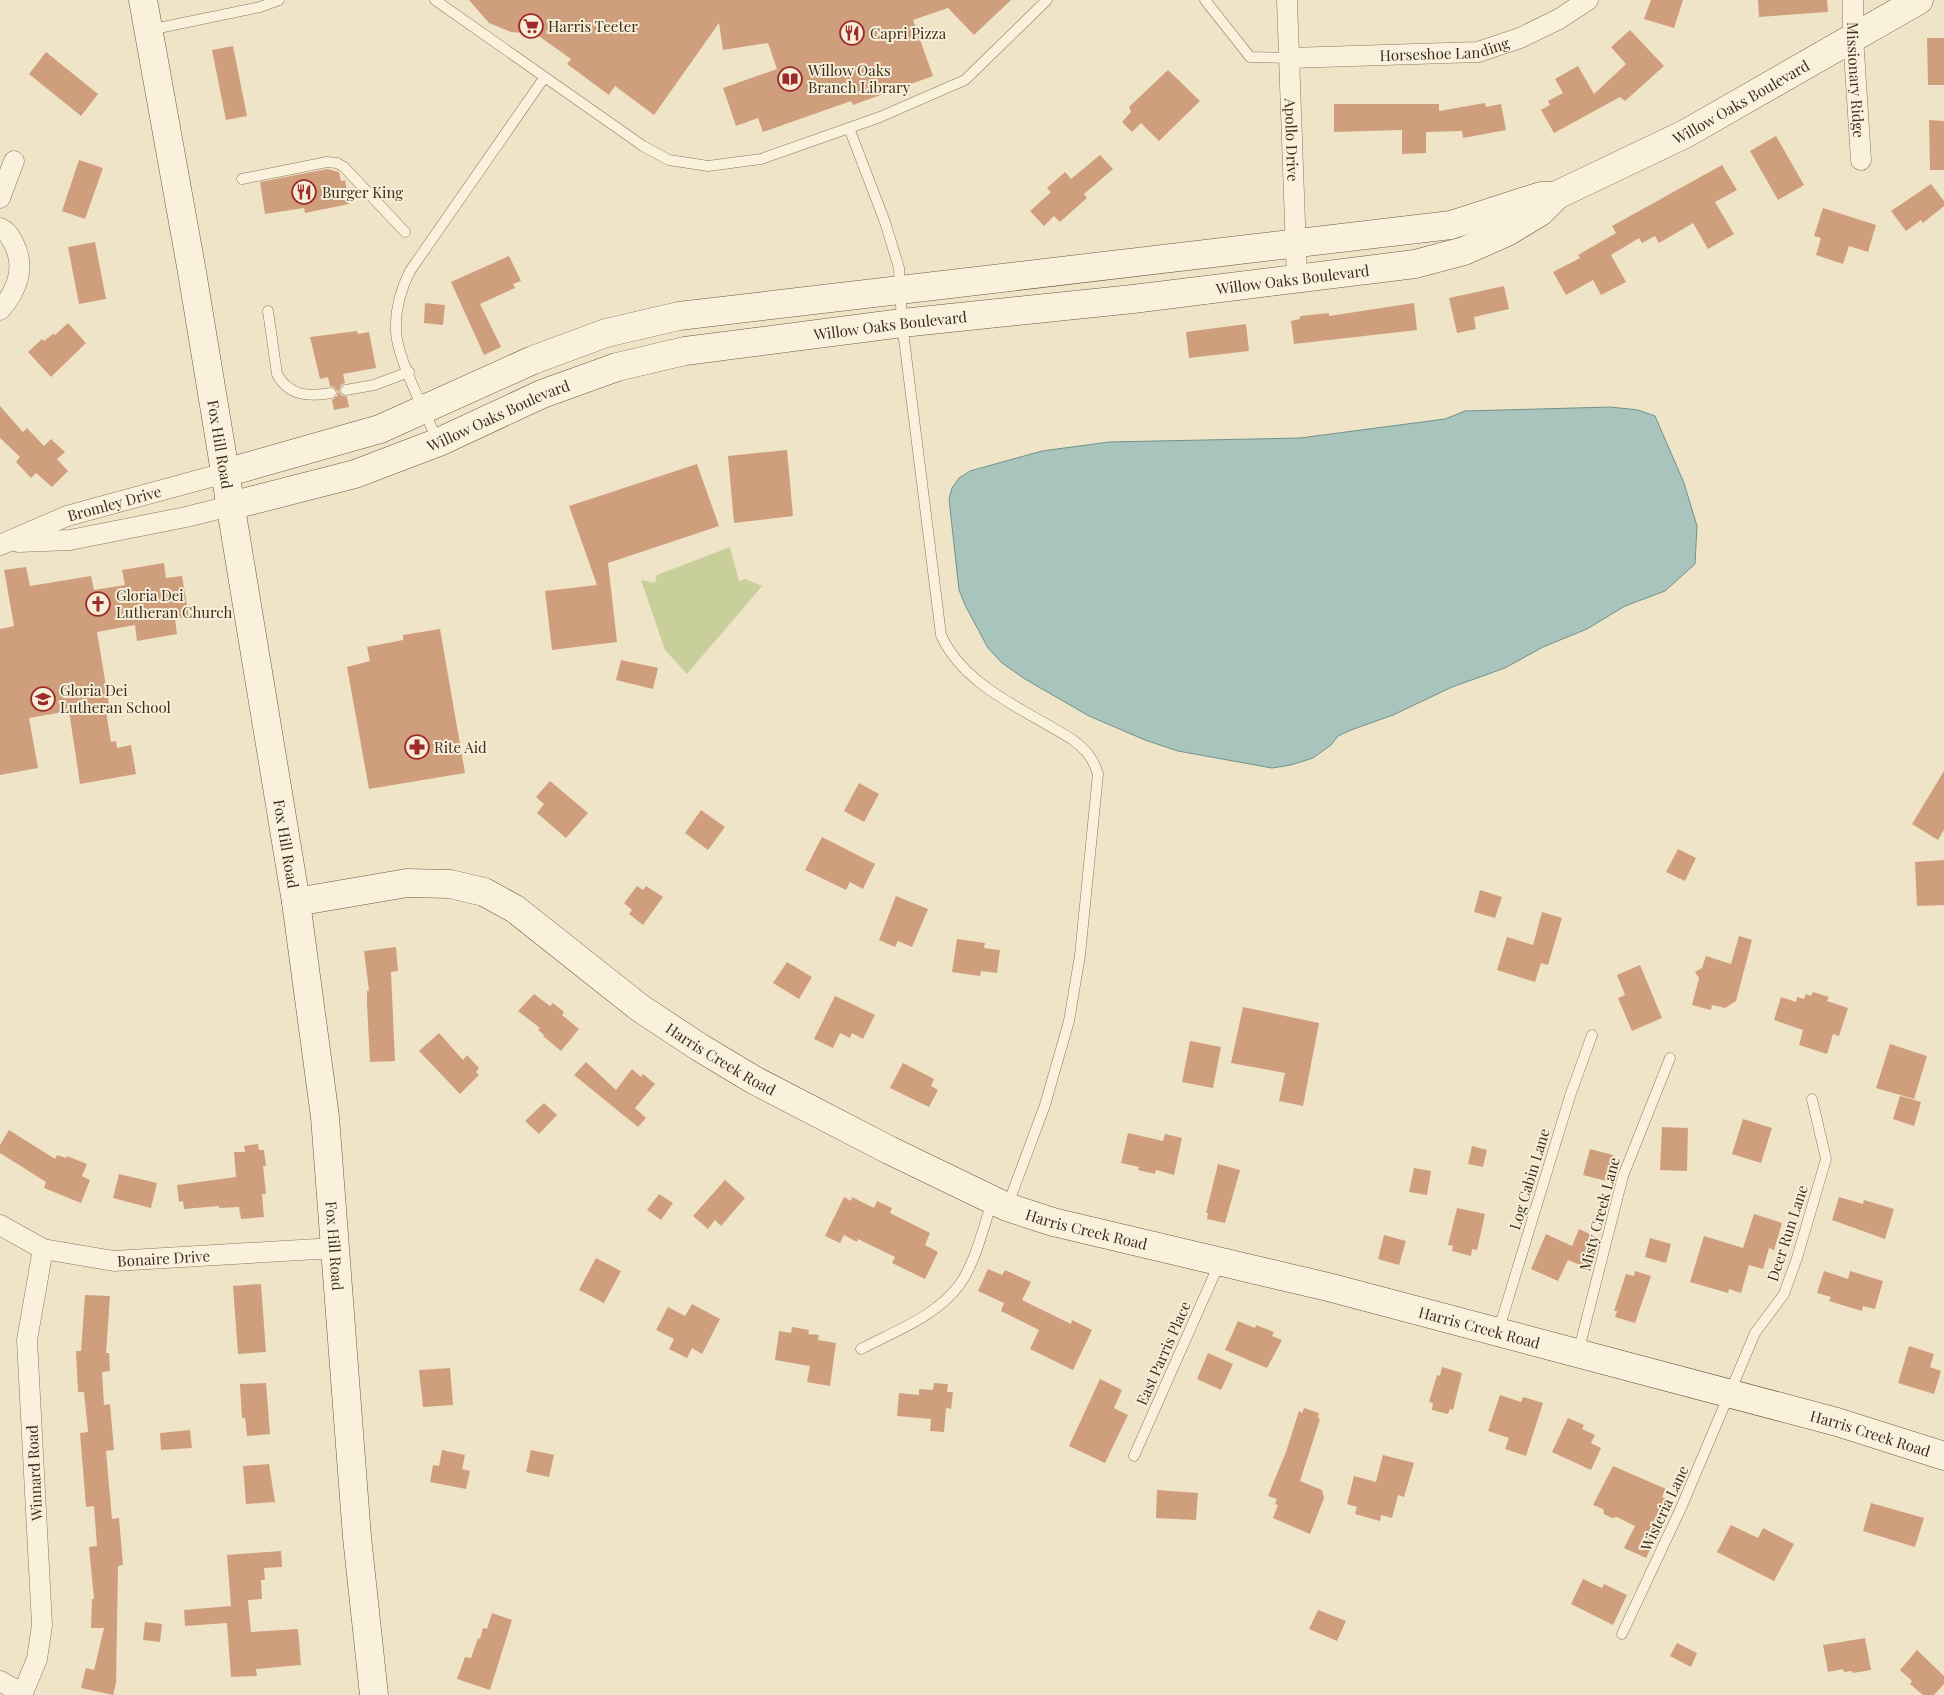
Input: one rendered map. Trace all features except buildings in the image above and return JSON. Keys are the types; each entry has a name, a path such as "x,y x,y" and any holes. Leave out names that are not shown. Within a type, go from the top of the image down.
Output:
{"street":[{"name":"Fox Hill Road","path":"142,0 192,272 296,902 325,1117 357,1536 374,1695"},
{"name":"Apollo Drive","path":"1288,0 1296,279"},
{"name":"Horseshoe Landing","path":"1290,58 1478,52 1520,38 1559,19 1588,0"},
{"name":"Missionary Ridge","path":"1853,0 1853,37 1861,160"},
{"name":"Willow Oaks Boulevard","path":"230,506 355,474 439,442 542,394 617,368 685,352 902,323 1415,264 1464,251 1508,232 1540,212 1557,195 1685,134 1919,0"},
{"path":"0,198 14,160"},
{"name":"Willow Oaks Boulevard","path":"225,473 380,429 532,360 606,333 680,316 901,288 1451,224 1541,196 1557,195"},
{"path":"0,228 7,231 16,248 20,263 18,280 9,300 0,310"},
{"name":"Bromley Drive","path":"3,540 67,516 225,473"},
{"name":"Bromley Drive","path":"3,540 70,540 186,517 230,506"},
{"name":"Harris Creek Road","path":"296,902 407,883 450,884 484,892 515,909 640,1008 699,1048 754,1080 1000,1204 1052,1222 1332,1288 1837,1422 1944,1456"},
{"name":"Bonaire Drive","path":"0,1225 43,1249 114,1261 334,1248"},
{"name":"Winnard Road","path":"23,1694 37,1660 42,1625 27,1340 43,1249"},
{"path":"0,1681 23,1694"}],"lane":[{"path":"148,30 260,7 279,0"},
{"path":"434,0 643,146 669,160 708,166 761,159 880,117 965,80 1047,0"},
{"path":"1205,0 1250,57 1290,58"},
{"path":"439,442 409,372 396,332 396,315 404,284 544,78"},
{"path":"849,128 885,222 899,268 902,323 938,623 946,647 966,672 980,684 1055,728 1087,751 1094,761 1098,774 1080,956 1069,1021 1045,1105 1000,1204 960,1284 940,1306 861,1349"},
{"path":"242,179 327,162 337,163 351,174 405,232"},
{"path":"268,311 277,374 282,383 291,390 301,394 314,396 331,393"},
{"path":"346,390 374,385 409,372"},
{"name":"Log Cabin Lane","path":"1498,1332 1570,1096 1592,1035"},
{"name":"Misty Creek Lane","path":"1578,1354 1623,1176 1670,1058"},
{"name":"Deer Run Lane","path":"1731,1394 1755,1333 1784,1294 1797,1258 1826,1159 1812,1099"},
{"name":"East Parris Place","path":"1134,1456 1220,1263"},
{"name":"Wisteria Lane","path":"1622,1634 1681,1508 1731,1394"}],"green space":[{"path":"730,547 739,581 745,579 762,586 687,674 665,650 641,580 655,583 657,575"}],"water":[{"path":"1611,407 1638,410 1655,416 1684,483 1697,526 1695,564 1665,591 1625,606 1587,629 1543,647 1505,668 1452,687 1393,715 1338,736 1331,745 1313,758 1291,765 1272,768 1178,751 1145,740 1089,716 1025,679 1002,663 988,648 959,590 949,499 952,488 959,478 970,471 1042,451 1109,442 1300,438 1445,419 1465,411"}],"place":[{"name":"Harris Teeter","path":"531,26"},
{"name":"Capri Pizza","path":"852,33"},
{"name":"Willow Oaks Branch Library","path":"790,79"},
{"name":"Burger King","path":"304,192"},
{"name":"Gloria Dei Lutheran Church","path":"98,604"},
{"name":"Gloria Dei Lutheran School","path":"43,699"},
{"name":"Rite Aid","path":"417,747"}]}
